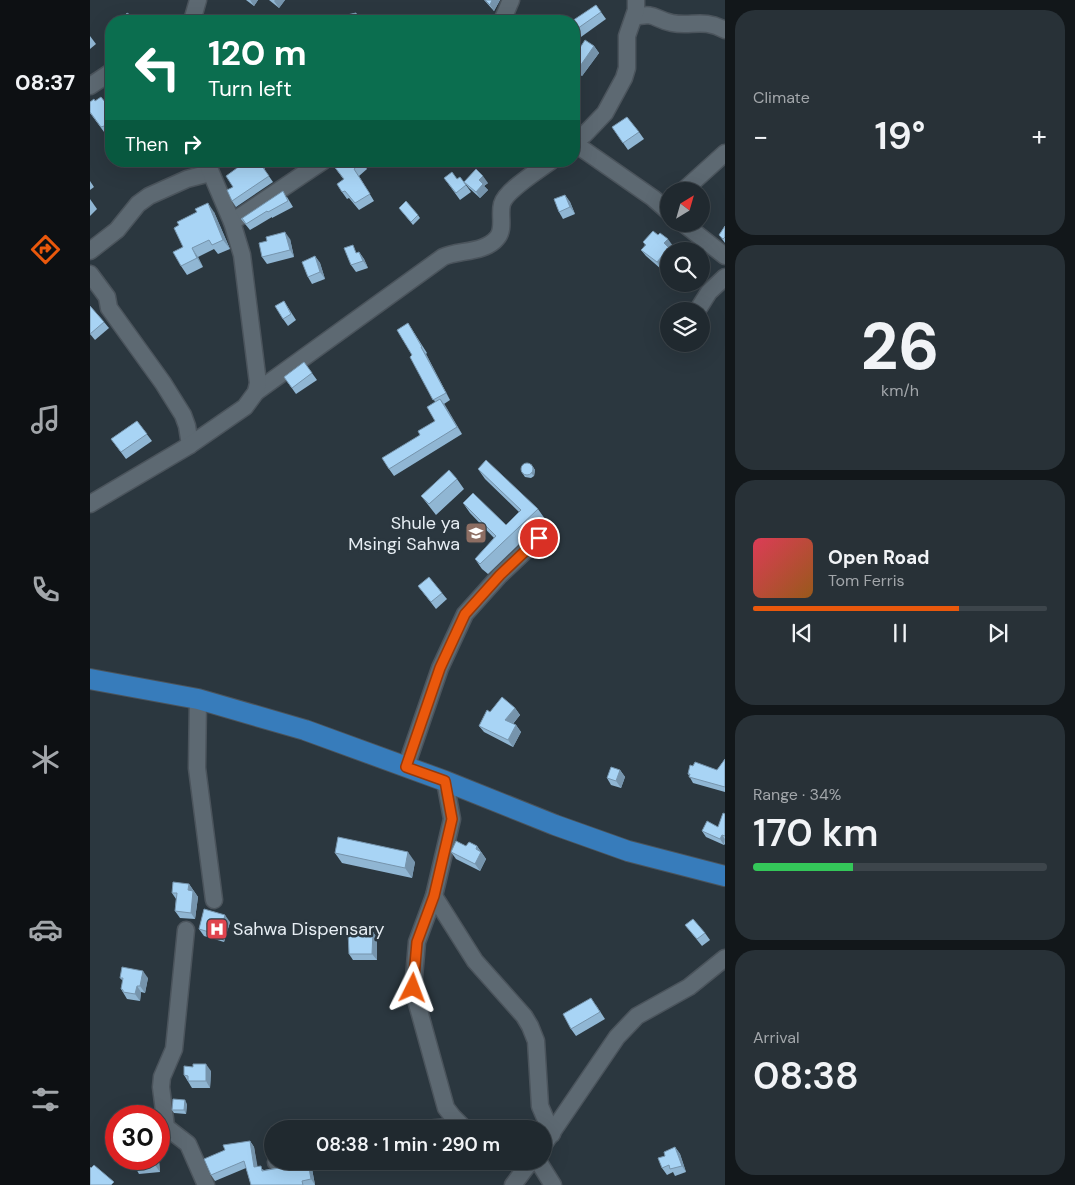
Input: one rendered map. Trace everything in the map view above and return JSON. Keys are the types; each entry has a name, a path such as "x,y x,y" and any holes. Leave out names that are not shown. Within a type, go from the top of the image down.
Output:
{"main road":[{"path":"90,680 198,699 305,730 445,781 554,825 628,851 725,876"}],"street":[{"path":"505,15 511,0"},
{"path":"580,139 606,113 624,78 627,36 636,10 636,0"},
{"path":"634,17 651,15 672,23 705,23 725,30"},
{"path":"90,86 105,76"},
{"path":"580,147 660,198"},
{"path":"694,182 725,153"},
{"path":"90,251 116,230 138,204 149,196 188,179 208,167 232,222 242,255 258,383 256,392"},
{"path":"232,222 309,167"},
{"path":"90,503 190,445 245,407 256,392 443,257 452,253 474,250 497,239 501,232 501,206 504,198 509,191 543,167"},
{"path":"694,232 725,256"},
{"path":"90,274 107,297 109,308 183,415 190,445"},
{"path":"703,302 709,292 725,278"},
{"path":"406,767 440,668 465,614 500,575 539,538"},
{"path":"198,699 197,768 214,900"},
{"path":"445,781 452,819 434,896 417,942 413,988 442,1098 446,1108 457,1120"},
{"path":"434,896 475,961 524,1016 530,1026 536,1041 540,1106 543,1120"},
{"path":"186,930 174,1049 162,1078 161,1087 166,1127 188,1144 206,1185"},
{"path":"552,1134 618,1037 629,1024 637,1016 689,987 725,958"},
{"path":"513,1185 524,1170"},
{"path":"543,1170 552,1185"}],"building":[{"path":"485,0 492,0 490,5"},
{"path":"596,5 601,12 580,27 580,16"},
{"path":"585,40 594,46 580,66 580,48"},
{"path":"101,97 105,102 105,128 104,126 101,127 90,112 90,102 94,99 95,101"},
{"path":"627,117 639,132 623,143 612,127"},
{"path":"238,167 263,167 269,176 232,201 227,190 233,187 226,176"},
{"path":"335,167 356,167 354,169 370,194 355,203 345,191 342,192 337,184 344,179"},
{"path":"476,169 483,176 479,180 483,184 476,192 464,182"},
{"path":"452,172 457,179 460,177 466,185 456,193 444,178"},
{"path":"283,191 288,201 246,224 242,218"},
{"path":"565,195 570,207 559,212 554,199"},
{"path":"406,201 418,215 411,222 399,208"},
{"path":"208,203 223,240 212,245 209,240 192,248 197,258 181,266 173,252 183,247 174,228 179,225 177,222 197,212 195,209"},
{"path":"725,226 725,237 723,239 719,235"},
{"path":"653,231 658,235 660,233 668,239 665,242 660,242 660,258 657,262 641,250 646,245 643,242"},
{"path":"285,232 290,250 262,257 259,243 267,241 266,237"},
{"path":"353,245 356,253 359,252 363,261 351,265 344,248"},
{"path":"315,256 320,272 308,277 302,262"},
{"path":"284,301 291,314 283,319 275,306"},
{"path":"90,306 104,322 90,334"},
{"path":"408,323 446,393 433,400 410,357 412,355 397,330"},
{"path":"304,362 312,373 292,388 284,377"},
{"path":"440,399 457,427 389,469 382,458 420,435 418,431 435,421 427,407"},
{"path":"137,421 147,434 121,452 111,439"},
{"path":"486,460 538,509 480,564 475,559 496,536 463,503 473,493 506,525 521,510 478,469"},
{"path":"527,463 533,469 527,475 521,469"},
{"path":"449,470 457,479 429,504 421,496"},
{"path":"429,577 442,593 431,602 418,586"},
{"path":"502,697 515,708 505,720 516,725 508,740 479,726 487,710 490,712"},
{"path":"725,759 725,787 689,777 690,765 693,766 695,762 717,770"},
{"path":"611,767 620,770 616,781 607,778"},
{"path":"723,813 725,814 725,836 722,835 720,839 702,831 707,821 718,827"},
{"path":"338,837 408,852 405,868 335,853"},
{"path":"456,841 466,846 469,842 477,846 476,849 481,852 475,864 451,852"},
{"path":"173,882 189,884 188,890 193,891 191,913 175,911 177,893 172,893"},
{"path":"204,909 225,915 219,935 199,929"},
{"path":"693,919 705,933 697,939 685,925"},
{"path":"348,931 373,932 372,954 349,954"},
{"path":"122,967 143,971 140,986 137,986 135,994 123,992 121,989"},
{"path":"591,998 600,1012 571,1029 563,1014"},
{"path":"193,1064 206,1064 206,1081 188,1081 188,1076 184,1075 184,1066 193,1067"},
{"path":"173,1099 185,1100 184,1110 172,1110"},
{"path":"250,1141 254,1167 261,1166 262,1171 309,1170 311,1179 302,1181 303,1185 251,1185 244,1161 211,1175 204,1159 225,1150 223,1145"},
{"path":"675,1147 682,1166 670,1169 669,1165 662,1168 658,1158 665,1156 664,1152"},
{"path":"94,1165 114,1182 111,1185 90,1185 90,1167"}],"place":[{"name":"Shule ya Msingi Sahwa","path":"476,533"},
{"name":"Sahwa Dispensary","path":"217,929"}],"route":[{"path":"413,988 417,942 434,896 452,819 445,781 406,767 440,668 465,614 500,575 539,538"}]}
